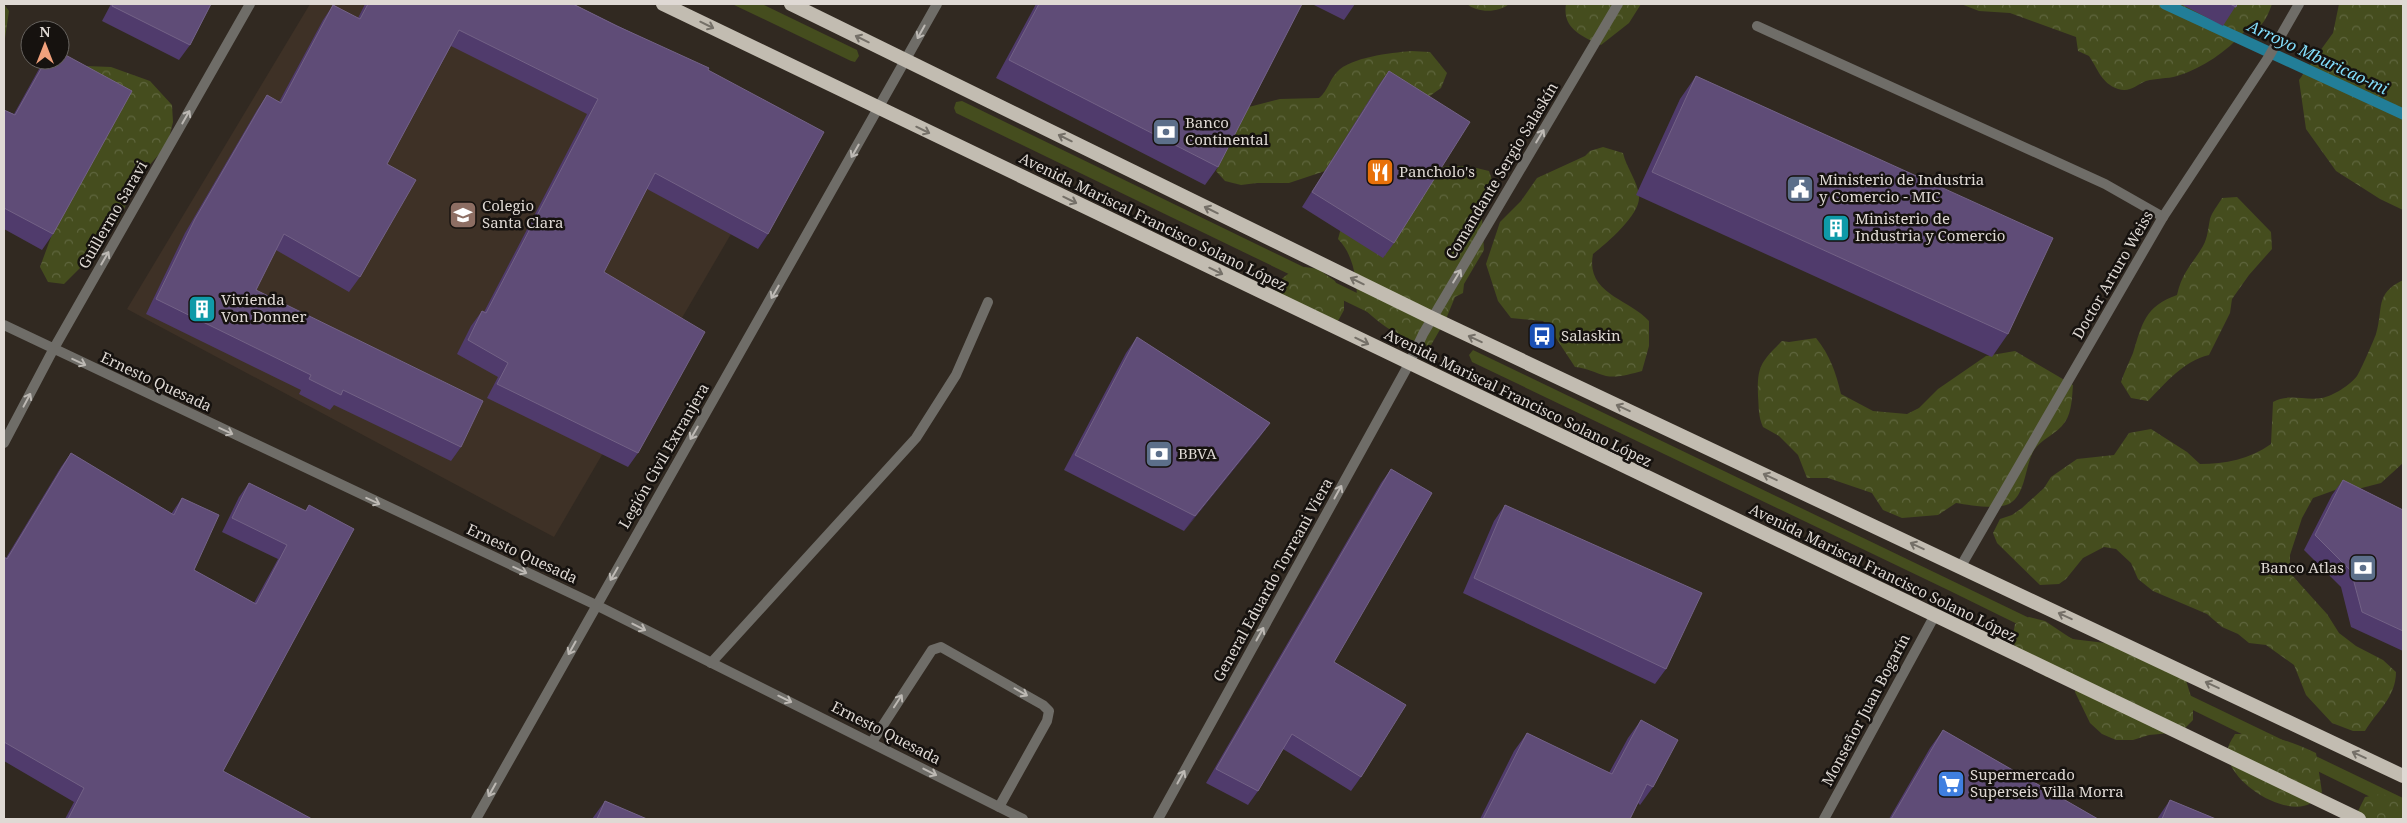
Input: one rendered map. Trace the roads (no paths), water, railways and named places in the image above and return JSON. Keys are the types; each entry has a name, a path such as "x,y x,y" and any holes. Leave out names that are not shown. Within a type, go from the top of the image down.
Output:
{"highway":[{"name":"Avenida Mariscal Francisco Solano López","path":"663,4 1411,359 1935,615 2359,819"},
{"path":"791,4 1432,318 2403,776"}],"street":[{"name":"Guillermo Saravi","path":"4,443 53,350 250,4"},
{"name":"Legión Civil Extranjera","path":"476,819 937,4"},
{"name":"Comandante Sergio Salaskín","path":"1411,359 1432,318 1618,4"},
{"name":"Doctor Arturo Weiss","path":"1961,566 2163,216 2268,58 2300,4"},
{"path":"1757,26 2105,184 2163,216"},
{"path":"711,663 916,438 956,375 988,302"},
{"name":"Ernesto Quesada","path":"4,325 53,350 596,606 1024,819"},
{"name":"General Eduardo Torreani Viera","path":"1158,819 1411,359"},
{"name":"Monseñor Juan Bogarín","path":"1824,819 1935,615"},
{"path":"872,742 927,656 932,650 941,646 1044,705 1049,711 1047,721 999,807"}],"waterway":[{"name":"Arroyo Mburicao-mi","path":"2165,4 2403,114"}],"place":[{"name":"Banco Continental","path":"1166,132"},
{"name":"Pancholo's","path":"1380,172"},
{"name":"Ministerio de Industria y Comercio - MIC","path":"1800,189"},
{"name":"Colegio Santa Clara","path":"463,215"},
{"name":"Ministerio de Industria y Comercio","path":"1836,228"},
{"name":"Vivienda Von Donner","path":"202,309"},
{"name":"Salaskin","path":"1542,336"},
{"name":"BBVA","path":"1159,454"},
{"name":"Banco Atlas","path":"2363,568"},
{"name":"Supermercado Superseis Villa Morra","path":"1951,784"}]}
